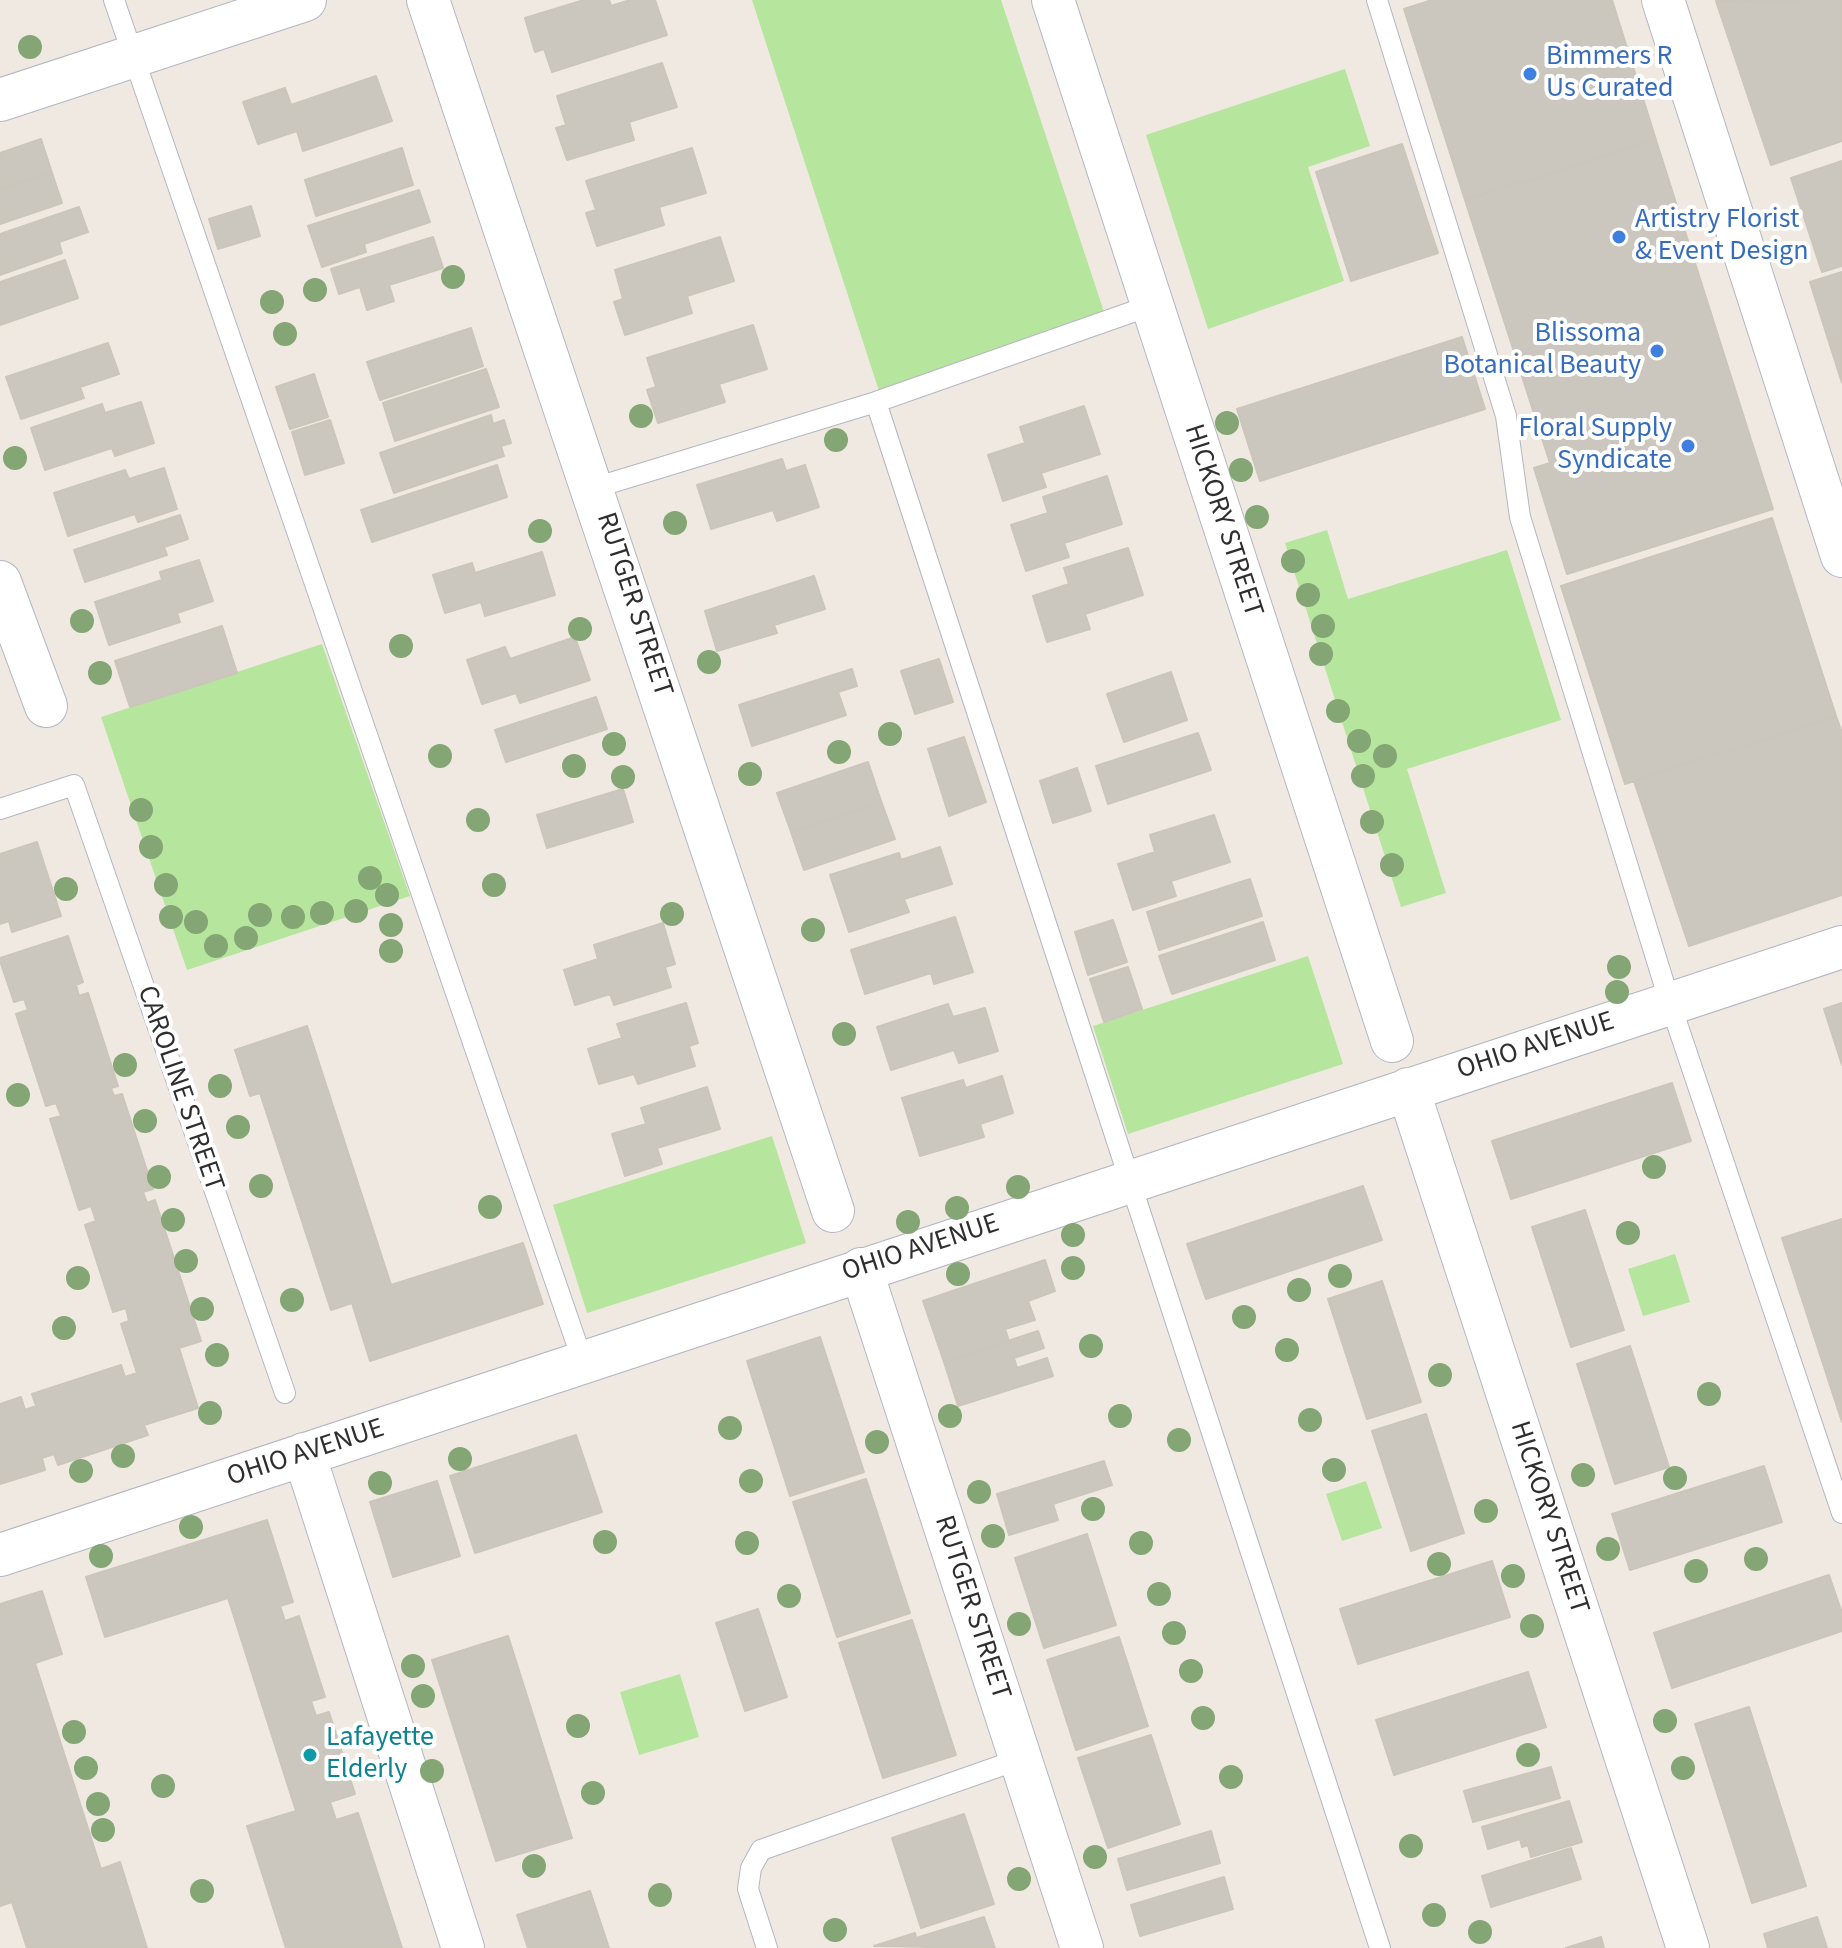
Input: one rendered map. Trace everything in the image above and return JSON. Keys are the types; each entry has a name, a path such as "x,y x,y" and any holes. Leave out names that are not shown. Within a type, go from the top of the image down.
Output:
{"street":[{"path":"0,100 305,0"},
{"name":"RUTGER STREET","path":"428,0 594,488 833,1211"},
{"name":"HICKORY STREET","path":"1053,0 1392,1041"},
{"path":"1663,0 1842,556"},
{"path":"0,582 46,706"},
{"name":"OHIO AVENUE","path":"0,1555 1842,947"},
{"name":"HICKORY STREET","path":"1408,1089 1688,1948"},
{"name":"RUTGER STREET","path":"861,1269 1082,1948"},
{"path":"304,1454 463,1948"}],"lane":[{"path":"114,0 583,1362"},
{"path":"1377,0 1506,416 1520,517 1670,1003 1842,1513"},
{"path":"594,488 876,402 1152,305"},
{"path":"876,402 1380,1948"},
{"name":"CAROLINE STREET","path":"0,809 74,785 285,1393"},
{"path":"767,1948 748,1889 751,1868 761,1850 1020,1759"}],"green space":[{"path":"752,0 1001,0 1104,312 879,391"},
{"path":"1345,69 1370,146 1308,167 1344,281 1208,329 1146,135"},
{"path":"1327,530 1348,599 1507,550 1561,720 1407,769 1446,893 1401,907 1285,543"},
{"path":"322,644 410,896 187,970 101,717"},
{"path":"1308,956 1343,1064 1128,1134 1093,1026"},
{"path":"772,1136 806,1243 587,1313 553,1205"},
{"path":"1675,1254 1690,1302 1643,1316 1628,1269"},
{"path":"1366,1481 1382,1528 1342,1541 1326,1494"},
{"path":"680,1674 699,1737 639,1755 620,1692"}],"building":[{"path":"584,0 609,0 611,6 630,0 655,0 667,35 552,72 544,49 535,52 525,18"},
{"name":"Bimmers R Us Curated","path":"1432,0 1612,0 1656,140 1465,200 1404,9"},
{"path":"1842,0 1842,141 1771,165 1716,1"},
{"path":"662,63 677,107 629,122 634,140 567,160 556,128 566,125 557,96"},
{"path":"376,76 392,121 303,151 297,131 258,144 243,102 285,88 291,105"},
{"path":"41,139 52,173 0,190 0,153"},
{"path":"1656,140 1773,509 1567,574 1534,468 1550,463 1465,200"},
{"path":"1402,144 1438,253 1351,281 1316,172"},
{"path":"402,148 413,185 316,216 305,180"},
{"path":"692,148 706,193 659,207 664,225 597,246 586,213 596,210 586,181"},
{"path":"1842,161 1842,266 1822,272 1791,178"},
{"path":"52,173 62,203 0,224 0,190"},
{"path":"419,190 430,222 364,244 366,252 322,267 308,226"},
{"path":"251,206 260,236 218,249 209,219"},
{"path":"79,207 88,232 59,242 62,253 0,275 0,234"},
{"path":"433,237 443,268 389,285 394,301 367,310 360,287 339,294 331,269"},
{"path":"720,237 734,281 687,296 692,313 625,335 614,302 623,299 615,270"},
{"path":"65,260 78,298 0,325 0,282"},
{"path":"1842,272 1842,335 1828,339 1810,282"},
{"path":"753,325 767,369 719,384 725,402 658,423 647,390 656,387 647,358"},
{"path":"471,328 483,366 380,400 367,362"},
{"path":"1842,335 1842,383 1828,339"},
{"path":"1462,337 1485,409 1260,481 1237,409"},
{"path":"108,343 119,374 80,387 84,398 21,419 6,377"},
{"path":"486,369 499,407 395,441 383,403"},
{"path":"314,374 328,417 290,429 276,387"},
{"path":"141,402 154,443 115,456 112,448 45,470 31,428 102,404 105,413"},
{"path":"1084,406 1100,454 1041,473 1046,487 1003,501 988,455 1025,443 1020,427"},
{"path":"491,415 493,424 504,420 511,443 501,446 504,456 394,493 380,453"},
{"path":"330,420 344,463 305,475 292,432"},
{"path":"782,459 786,471 805,465 819,507 777,521 773,510 711,529 697,485"},
{"path":"497,465 507,497 372,542 361,510"},
{"path":"164,468 177,509 138,522 135,514 68,536 54,493 125,470 129,479"},
{"path":"1107,476 1122,524 1064,543 1069,557 1026,571 1011,525 1048,513 1043,497"},
{"path":"180,515 188,539 164,547 167,555 85,582 74,550"},
{"path":"1772,518 1836,716 1625,784 1561,586"},
{"path":"1128,548 1143,595 1085,614 1090,629 1047,642 1033,596 1069,584 1064,568"},
{"path":"542,552 555,595 485,616 481,602 445,613 433,575 472,563 475,573"},
{"path":"199,560 213,601 177,613 180,622 109,645 95,602 162,580 160,572"},
{"path":"814,576 825,609 774,625 777,633 717,651 705,611"},
{"path":"222,626 237,673 130,707 115,661"},
{"path":"575,637 590,680 520,703 516,693 482,704 467,660 505,647 510,659"},
{"path":"939,659 953,702 915,714 901,671"},
{"path":"852,669 857,686 838,692 846,715 752,746 739,705"},
{"path":"1171,672 1187,720 1124,742 1107,694"},
{"path":"596,697 607,729 506,762 495,730"},
{"path":"1836,716 1842,733 1842,895 1689,946 1634,781"},
{"path":"1198,733 1211,770 1108,804 1096,766"},
{"path":"964,737 986,802 949,816 928,749"},
{"path":"868,762 881,801 791,832 777,793"},
{"path":"1077,768 1091,811 1053,823 1040,781"},
{"path":"623,789 633,822 547,848 537,815"},
{"path":"881,801 895,839 804,870 791,832"},
{"path":"1214,815 1230,862 1171,881 1176,896 1133,910 1118,864 1155,852 1150,835"},
{"path":"37,842 61,916 12,932 9,921 0,924 0,854"},
{"path":"940,847 952,884 904,899 909,912 849,932 830,875 899,853 901,860"},
{"path":"1250,879 1262,916 1159,950 1147,912"},
{"path":"955,917 973,972 934,984 931,973 865,994 851,950"},
{"path":"1113,920 1127,962 1088,975 1075,932"},
{"path":"1263,922 1275,960 1172,994 1159,956"},
{"path":"663,923 675,964 665,967 671,987 614,1005 610,994 575,1005 564,970 598,959 594,945"},
{"path":"68,936 83,982 76,985 79,996 88,993 118,1086 111,1088 114,1096 122,1094 153,1189 143,1192 147,1203 155,1200 201,1341 179,1348 198,1408 144,1425 148,1435 58,1465 54,1454 42,1458 45,1470 0,1484 0,1404 21,1397 25,1410 36,1406 32,1394 121,1365 125,1377 137,1373 121,1324 129,1321 126,1308 113,1312 85,1225 96,1221 91,1206 79,1210 50,1119 61,1116 56,1103 46,1106 16,1014 28,1010 24,999 14,1002 0,961 0,958"},
{"path":"1128,967 1142,1009 1104,1022 1090,979"},
{"path":"686,1003 698,1043 689,1046 695,1066 638,1084 634,1074 599,1084 588,1049 622,1038 617,1024"},
{"path":"1842,1003 1842,1065 1824,1009"},
{"path":"948,1004 953,1017 985,1008 998,1051 959,1063 954,1050 891,1070 877,1027"},
{"path":"307,1026 391,1285 523,1243 543,1304 370,1361 352,1303 331,1310 260,1093 250,1096 235,1050"},
{"path":"1002,1076 1013,1113 980,1124 984,1137 920,1156 902,1098 963,1080 966,1088"},
{"path":"1672,1083 1691,1141 1511,1199 1492,1141"},
{"path":"707,1087 720,1129 657,1148 662,1164 625,1176 612,1134 646,1124 641,1108"},
{"path":"1363,1186 1382,1240 1206,1299 1187,1244"},
{"path":"1585,1210 1624,1330 1571,1347 1532,1227"},
{"path":"1842,1219 1842,1422 1782,1238"},
{"path":"1045,1260 1055,1291 1028,1301 1035,1320 1005,1329 1009,1341 944,1362 923,1301"},
{"path":"1382,1281 1421,1402 1367,1419 1328,1299"},
{"path":"1038,1331 1044,1348 1014,1358 1017,1368 1047,1358 1053,1376 958,1406 944,1362"},
{"path":"820,1337 864,1472 790,1496 747,1361"},
{"path":"1630,1346 1669,1467 1615,1484 1577,1364"},
{"path":"1426,1414 1464,1533 1411,1551 1372,1431"},
{"path":"576,1435 602,1512 475,1553 450,1476"},
{"path":"1104,1461 1112,1485 1053,1504 1058,1520 1009,1535 997,1494"},
{"path":"1764,1466 1782,1522 1630,1570 1612,1514"},
{"path":"866,1479 910,1613 837,1637 793,1502"},
{"path":"437,1481 460,1556 393,1577 370,1502"},
{"name":"Lafayette Elderly","path":"267,1520 293,1602 280,1606 285,1621 299,1616 325,1697 311,1701 316,1716 329,1712 355,1794 330,1802 336,1820 358,1813 402,1948 286,1948 247,1826 296,1811 228,1598 105,1637 86,1577"},
{"path":"1087,1534 1116,1625 1044,1648 1015,1558"},
{"path":"1492,1561 1510,1617 1358,1664 1340,1609"},
{"path":"1829,1575 1842,1613 1842,1631 1672,1688 1654,1633"},
{"path":"42,1591 62,1654 35,1663 101,1869 120,1862 147,1948 27,1948 12,1902 0,1906 0,1604"},
{"path":"758,1609 787,1697 745,1711 716,1623"},
{"path":"912,1620 956,1755 883,1778 839,1643"},
{"path":"508,1636 572,1838 496,1861 432,1660"},
{"path":"1119,1637 1148,1726 1076,1750 1047,1660"},
{"path":"1528,1672 1546,1727 1394,1775 1376,1720"},
{"path":"1749,1707 1806,1886 1752,1903 1695,1724"},
{"path":"1151,1735 1180,1824 1108,1848 1078,1758"},
{"path":"1551,1767 1560,1798 1473,1822 1464,1791"},
{"path":"1569,1801 1582,1842 1531,1857 1528,1845 1522,1847 1520,1839 1488,1849 1482,1827"},
{"path":"964,1814 994,1904 921,1928 892,1838"},
{"path":"1211,1831 1220,1863 1127,1890 1118,1859"},
{"path":"1571,1848 1581,1879 1491,1907 1482,1876"},
{"path":"1224,1877 1233,1909 1140,1936 1131,1905"},
{"path":"590,1891 609,1948 528,1948 517,1915"},
{"path":"984,1917 995,1948 874,1946 915,1933 916,1938"},
{"path":"1817,1917 1827,1948 1768,1948 1764,1934"},
{"path":"1601,1937 1604,1948 1566,1948"}],"place":[{"name":"Bimmers R Us Curated","path":"1530,74"},
{"name":"Artistry Florist & Event Design","path":"1619,237"},
{"name":"Blissoma Botanical Beauty","path":"1657,351"},
{"name":"Floral Supply Syndicate","path":"1688,446"},
{"name":"Lafayette Elderly","path":"310,1755"}]}
